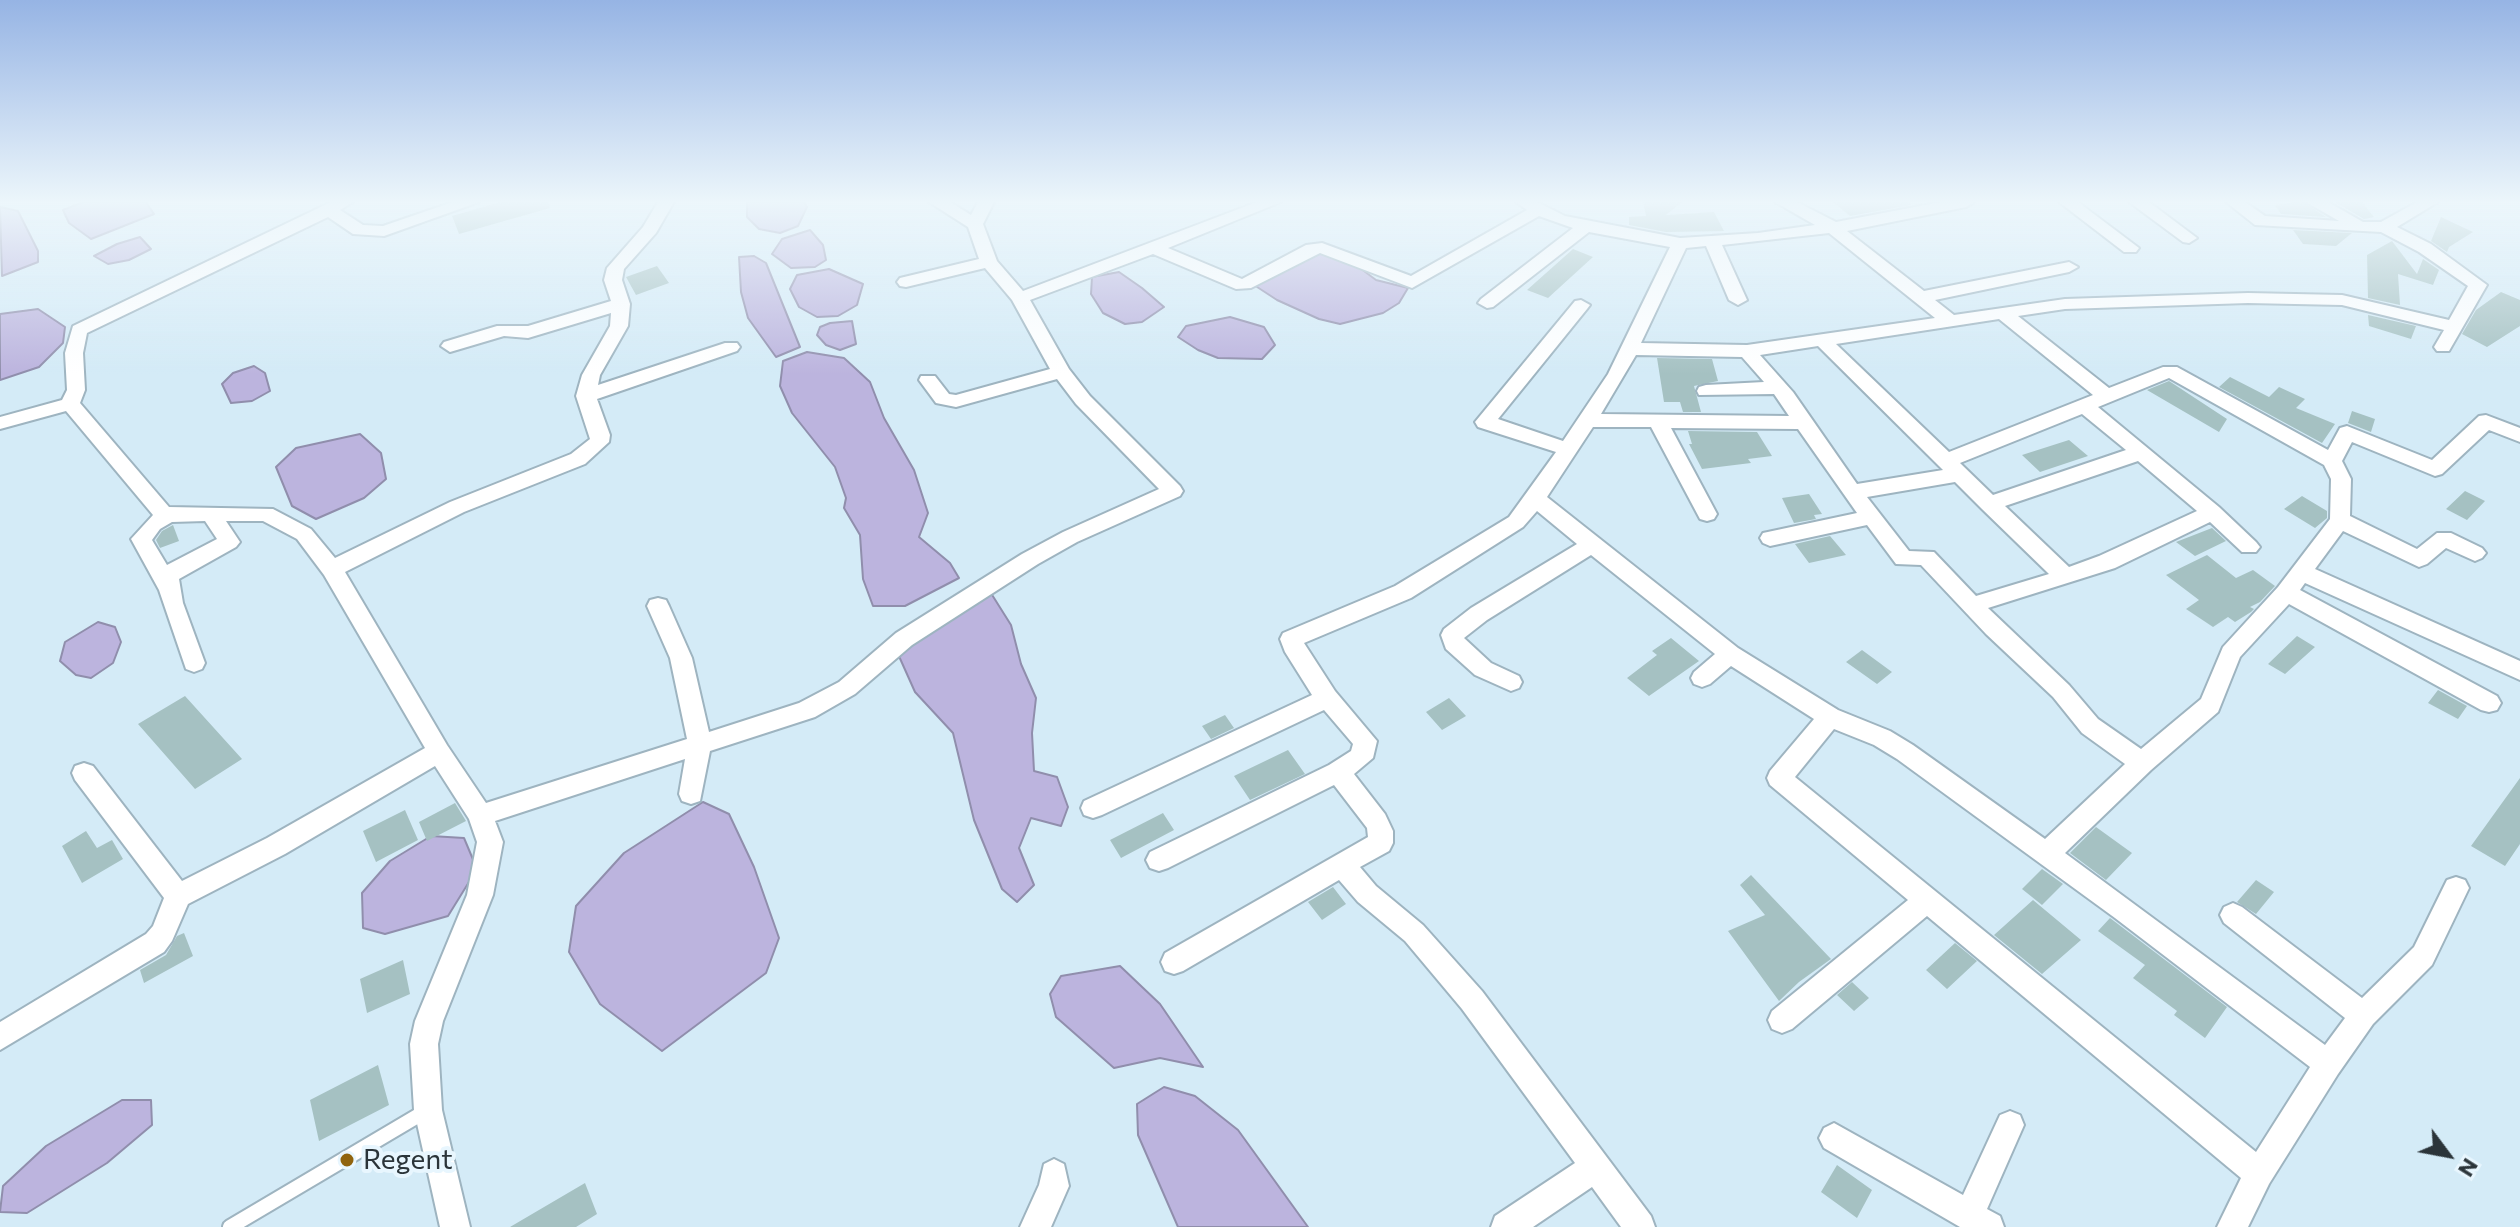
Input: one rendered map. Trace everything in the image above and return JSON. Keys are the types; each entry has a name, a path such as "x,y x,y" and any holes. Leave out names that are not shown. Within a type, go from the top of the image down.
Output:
{"street":[{"path":"70,404 76,390 74,353 79,330 228,259"},
{"path":"332,569 457,507 591,451 599,442 600,435 586,396 591,375 619,326 621,304 613,280 616,268 624,259"},
{"path":"1020,298 1120,259"},
{"path":"1180,259 1236,284 1245,284 1292,259"},
{"path":"1351,259 1412,283 1449,259"},
{"path":"1487,303 1543,259"},
{"path":"1159,860 1338,772 1365,751 1365,741 1327,698 1296,652 1291,639 1403,592 1516,522 1535,499 1617,375 1672,259"},
{"path":"1720,259 1738,300"},
{"path":"1871,259 1949,320"},
{"path":"2441,259 2478,285 2443,347"},
{"path":"480,815 807,710 847,688 904,639 1030,559 1070,537 1173,491 1083,400 1061,372 1020,298 989,262 906,282"},
{"path":"1918,298 2069,267"},
{"path":"1630,349 1747,351 2065,304 2135,301 2248,298 2342,300 2454,327"},
{"path":"450,346 503,330 528,332 621,304"},
{"path":"1567,449 1485,422 1581,305"},
{"path":"2002,313 2105,395"},
{"path":"1824,342 2065,577"},
{"path":"586,396 731,347"},
{"path":"1747,351 1779,388 1904,559 1926,557 2061,691 2090,726 2142,763"},
{"path":"1854,492 1952,467 2105,395 2170,371 2332,461 2341,479 2340,520 2286,593 2231,653 2210,705 2142,763 2047,854"},
{"path":"928,380 943,399 956,401 1061,372"},
{"path":"1706,391 1779,388"},
{"path":"0,423 70,404"},
{"path":"70,404 162,512 168,515 266,514 304,534 332,569 439,752 480,815 490,842 487,866 480,895 429,1021 424,1070 428,1110 455,1227"},
{"path":"2084,405 2249,547"},
{"path":"1585,420 1804,423"},
{"path":"1657,420 1707,514"},
{"path":"2332,461 2347,433 2435,469 2486,421 2520,435"},
{"path":"1989,504 2142,452"},
{"path":"1535,499 1730,654 1830,717 1882,738 2047,854 2328,1064"},
{"path":"1972,605 2107,562 2212,512"},
{"path":"167,585 168,577 176,569 229,542 211,513"},
{"path":"168,515 146,530 141,539 167,585 194,663"},
{"path":"1770,538 1871,517"},
{"path":"2340,520 2419,559 2444,538 2475,553"},
{"path":"1511,682 1483,669 1454,643 1452,635 1479,614 1593,544"},
{"path":"2301,572 2520,671"},
{"path":"2286,593 2489,703"},
{"path":"658,606 681,658 700,742 691,794"},
{"path":"1702,678 1730,654"},
{"path":"1093,808 1327,698"},
{"path":"1830,717 1779,778 2259,1174"},
{"path":"0,1037 155,943 163,933 178,896 276,846 439,752"},
{"path":"1174,962 1376,847 1382,837 1376,821 1338,772"},
{"path":"84,773 178,896"},
{"path":"1343,865 1367,894 1414,933 1472,1000 1640,1227"},
{"path":"2232,1227 2259,1174 2328,1064 2363,1015 2423,956 2456,888"},
{"path":"1782,1020 1926,901"},
{"path":"2233,915 2363,1015"},
{"path":"1834,1138 1979,1221 2010,1125"},
{"path":"1506,1227 1595,1167"},
{"path":"1035,1227 1054,1186 1054,1174"}],"lane":[{"path":"230,1227 428,1110"}],"shaded area":[{"path":"2,259 38,259 38,262 2,276"},
{"path":"100,259 130,259 129,260 108,264"},
{"path":"739,259 760,259 766,263 800,347 776,357 748,318 741,292"},
{"path":"779,259 826,259 815,267 791,268"},
{"path":"1297,259 1341,259 1356,265 1376,280 1408,288 1399,303 1383,313 1340,324 1319,319 1277,300 1251,283"},
{"path":"829,269 863,284 857,305 838,316 817,317 799,307 790,289 797,275"},
{"path":"1119,272 1164,307 1142,322 1125,324 1103,313 1091,294 1092,277"},
{"path":"38,309 65,327 63,343 39,367 0,380 0,314"},
{"path":"1230,317 1264,327 1275,345 1262,359 1218,358 1178,337 1186,326"},
{"path":"852,321 856,344 840,350 826,345 817,335 820,327 830,323"},
{"path":"807,352 844,358 870,382 884,418 914,470 928,513 919,537 950,563 959,578 905,606 873,606 863,579 860,535 844,508 846,498 835,467 792,413 780,386 783,361"},
{"path":"254,366 265,373 270,391 252,401 231,403 222,384 233,373"},
{"path":"360,434 381,453 386,479 364,498 316,519 292,506 276,467 296,448"},
{"path":"989,590 1011,625 1021,664 1036,698 1032,733 1034,771 1057,777 1068,807 1061,826 1031,818 1019,848 1034,885 1017,902 1002,889 974,820 953,733 915,692 898,654"},
{"path":"98,622 115,627 121,642 113,663 91,678 76,675 60,661 65,642"},
{"path":"703,802 729,814 754,867 779,938 766,973 662,1051 600,1004 569,952 576,906 624,853"},
{"path":"431,836 464,838 477,869 448,916 385,934 363,928 362,893 390,861"},
{"path":"1120,966 1160,1004 1203,1067 1160,1058 1114,1068 1056,1017 1050,994 1061,976"},
{"path":"1164,1087 1195,1096 1238,1130 1308,1227 1178,1227 1138,1135 1137,1104"},
{"path":"122,1100 151,1100 152,1125 107,1163 27,1213 0,1212 3,1186 46,1146"}],"building":[{"path":"1561,259 1591,259 1548,298 1527,290"},
{"path":"2367,259 2406,259 2417,274 2423,259 2439,270 2433,285 2398,274 2400,305 2368,298"},
{"path":"657,266 669,283 636,295 626,277"},
{"path":"2501,292 2520,300 2520,326 2487,347 2462,334 2476,310"},
{"path":"2368,315 2416,326 2411,339 2369,326"},
{"path":"1657,358 1712,359 1718,381 1694,386 1701,412 1683,412 1680,402 1664,402"},
{"path":"2230,377 2269,397 2279,387 2305,399 2296,408 2335,424 2322,443 2219,387"},
{"path":"2169,381 2227,419 2219,432 2147,390"},
{"path":"2352,411 2375,419 2371,432 2348,423"},
{"path":"1688,431 1757,432 1772,456 1748,459 1751,463 1702,469 1689,444 1692,444"},
{"path":"2069,440 2088,456 2040,472 2022,455"},
{"path":"2465,491 2485,501 2467,520 2446,509"},
{"path":"1809,494 1822,514 1814,515 1816,519 1794,523 1782,498"},
{"path":"2302,496 2327,511 2327,518 2315,528 2284,509"},
{"path":"173,525 179,541 160,548 156,540 162,531"},
{"path":"2212,528 2226,541 2195,556 2176,542"},
{"path":"1830,536 1846,555 1809,563 1795,544"},
{"path":"2207,555 2236,578 2253,570 2275,586 2260,602 2250,607 2254,609 2251,612 2235,622 2228,617 2213,627 2186,609 2199,600 2166,575"},
{"path":"2297,636 2315,647 2285,674 2268,664"},
{"path":"1671,638 1699,661 1649,696 1627,678 1657,655 1652,651"},
{"path":"1862,650 1892,672 1877,684 1846,662"},
{"path":"2438,690 2467,706 2458,719 2428,703"},
{"path":"185,696 242,759 195,789 138,724"},
{"path":"1449,698 1466,716 1442,730 1426,712"},
{"path":"1225,715 1234,728 1211,739 1202,726"},
{"path":"1288,750 1305,774 1250,800 1234,776"},
{"path":"2520,778 2520,844 2505,866 2471,846"},
{"path":"455,803 466,821 427,841 419,822"},
{"path":"405,810 418,840 376,862 363,831"},
{"path":"1163,813 1174,830 1121,858 1110,840"},
{"path":"2096,827 2132,853 2106,880 2070,853"},
{"path":"86,831 97,848 112,840 123,859 82,883 62,846"},
{"path":"2042,869 2063,884 2042,905 2022,889"},
{"path":"1751,875 1831,959 1779,1001 1728,931 1765,915 1740,885"},
{"path":"2256,880 2274,892 2256,914 2237,902"},
{"path":"1333,887 1346,904 1322,920 1308,902"},
{"path":"2033,900 2081,940 2042,974 1994,935"},
{"path":"2110,918 2227,1007 2205,1038 2174,1015 2177,1011 2133,978 2145,965 2098,931"},
{"path":"184,933 193,956 144,983 140,970 166,955 177,936"},
{"path":"1955,943 1977,961 1947,989 1926,970"},
{"path":"403,960 410,994 367,1013 360,979"},
{"path":"1852,982 1869,998 1854,1011 1837,995"},
{"path":"378,1065 389,1105 319,1141 310,1100"},
{"path":"1837,1165 1872,1190 1857,1218 1821,1192"},
{"path":"585,1183 597,1214 576,1227 510,1227"}],"place":[{"name":"Regent","path":"347,1160"}]}
